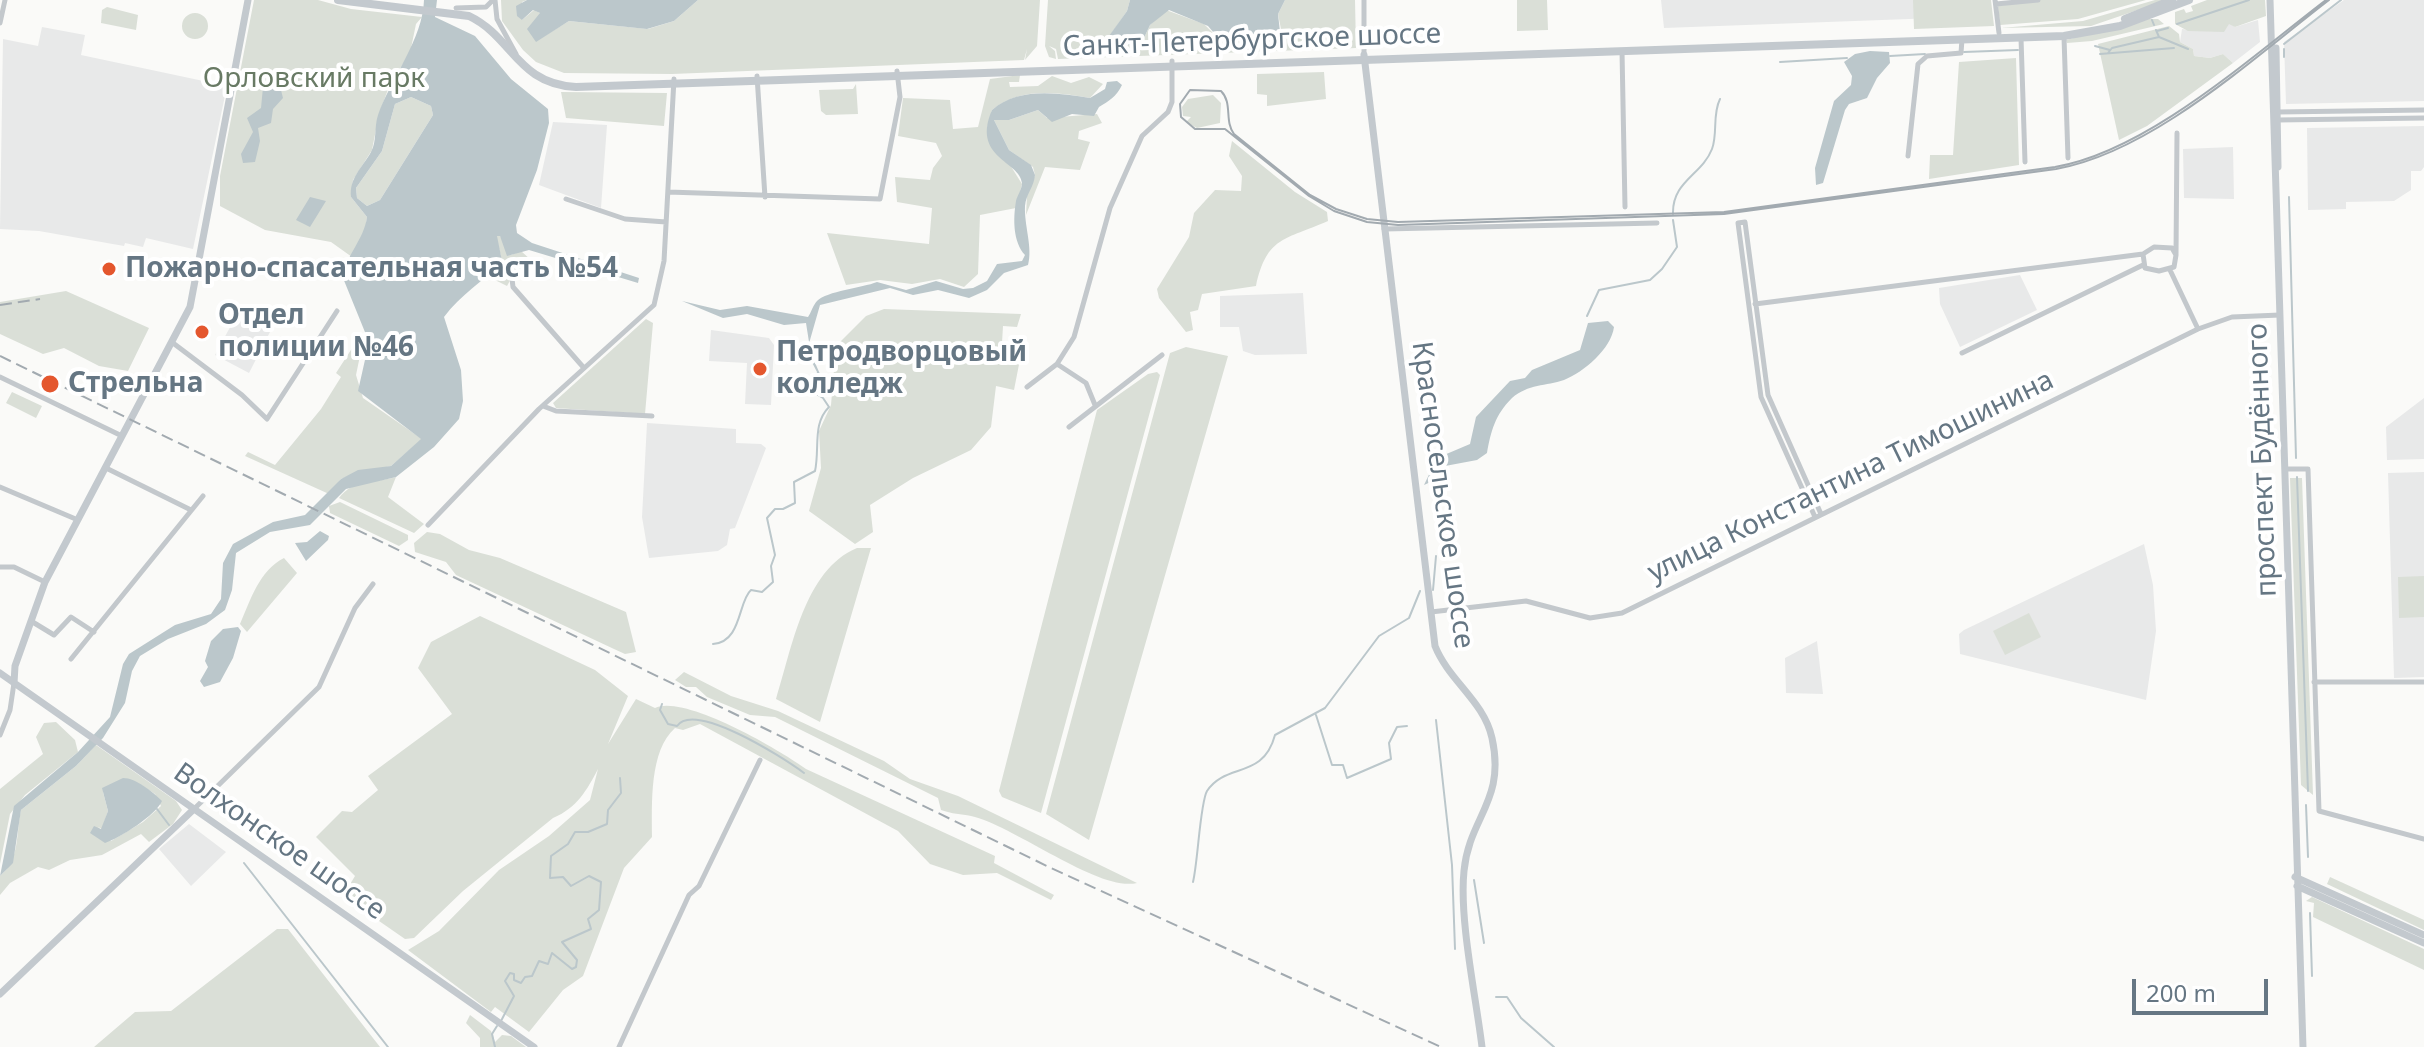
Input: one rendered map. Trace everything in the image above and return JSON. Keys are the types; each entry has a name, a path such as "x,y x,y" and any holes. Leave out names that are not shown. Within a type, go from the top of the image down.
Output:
{"main road":[{"path":"14,683 15,666 29,620 45,582 173,343 192,299 248,0"},
{"name":"Санкт-Петербургское шоссе","path":"338,0 456,8 483,18 516,55 540,74 564,81 674,82"},
{"name":"Санкт-Петербургское шоссе","path":"366,0 419,7"},
{"name":"Санкт-Петербургское шоссе","path":"441,8 481,23 522,66 553,84 576,87 2084,29 2112,23 2172,0"},
{"name":"Санкт-Петербургское шоссе","path":"1364,57 2064,36 2120,26 2189,0"},
{"name":"проспект Будённого","path":"2273,0 2303,1047"},
{"name":"Красносельское шоссе","path":"1364,57 1435,646 1442,663 1485,717 1495,756 1494,789 1469,841 1464,873 1482,1047"},
{"name":"Волхонское шоссе","path":"0,673 534,1047"},
{"path":"0,994 194,809"},
{"path":"2297,882 2424,943"},
{"path":"2297,882 2424,935"},
{"name":"проспект Будённого","path":"2297,882 2301,979"},
{"path":"2300,903 2304,896 2314,892"}],"street":[{"path":"0,23 5,0"},
{"path":"456,8 486,7 494,0"},
{"path":"494,0 497,19 516,55"},
{"path":"1364,0 1364,57"},
{"path":"1999,33 1996,2 2038,0"},
{"path":"2064,36 2068,158"},
{"path":"2021,37 2025,162"},
{"path":"1908,156 1918,64 1927,56 1961,53 1962,39"},
{"path":"1622,50 1625,207"},
{"path":"1027,387 1057,364 1074,337 1101,231 1142,136 1168,112 1172,102 1172,64"},
{"path":"668,192 870,201 883,196 900,97 897,73"},
{"path":"758,78 765,197"},
{"path":"428,525 543,406 654,305 664,261 674,82"},
{"path":"2393,110 2394,119"},
{"path":"2276,116 2424,110"},
{"path":"2276,116 2424,118"},
{"path":"2143,265 2154,271 2170,270 2175,265 2177,133"},
{"path":"566,199 625,219 666,222"},
{"path":"1745,222 1771,404 1818,516 1761,397 1738,223 1745,222"},
{"path":"1384,229 1657,223"},
{"path":"1755,304 2143,254 2163,246 2172,248 2176,255"},
{"path":"2143,254 2143,265"},
{"path":"535,268 531,265 522,270 512,279 513,287 584,368"},
{"path":"1962,353 2143,265"},
{"path":"2170,270 2198,329"},
{"path":"173,343 242,395 267,419 337,311"},
{"name":"улица Константина Тимошинина","path":"1431,612 1526,601 1590,618 1613,616 2198,329 2232,317 2280,315"},
{"path":"1069,427 1162,355"},
{"path":"1057,364 1086,383 1095,405"},
{"path":"0,377 123,437"},
{"path":"543,406 556,411 652,416"},
{"path":"106,468 191,510"},
{"path":"2285,469 2308,469 2319,811 2424,839"},
{"path":"0,487 78,520"},
{"path":"71,659 203,496"},
{"path":"0,567 14,567 45,582"},
{"path":"194,809 315,691 355,608 373,584"},
{"path":"29,620 54,635 71,617 94,632"},
{"path":"2314,682 2424,682"},
{"path":"0,735 10,710 14,683"},
{"path":"619,1047 685,903 699,886 760,760"}],"shaded area":[{"path":"424,0 437,0 435,17 475,36 511,79 548,109 549,123 537,170 516,225 517,233 532,243 639,278 638,283 529,250 507,256 500,236 497,236 502,261 444,317 461,370 463,401 459,419 434,447 396,477 346,489 310,525 270,532 236,553 232,590 225,610 206,624 168,639 140,656 132,671 125,703 103,738 76,766 21,810 13,863 0,876 14,806 78,752 110,717 123,664 129,654 175,625 211,614 221,599 223,563 233,544 273,522 305,515 341,479 358,470 391,466 421,439 358,391 369,342 343,278 367,217 351,197 352,184 373,148 378,115 412,44","holes":["411,97 431,106 433,115 380,200 367,206 357,198 356,188 382,151 395,104"]},
{"path":"527,0 698,0 674,21 647,29 569,21 536,42 527,29 540,13 533,10 522,20 517,16 516,6"},
{"path":"1130,0 1285,0 1278,14 1280,32 1269,39 1220,40 1208,26 1169,10 1150,25 1143,40 1129,45 1104,43 1127,11"},
{"path":"1661,0 1987,0 1991,16 1664,28"},
{"path":"2344,0 2424,0 2424,101 2286,104 2284,42"},
{"path":"2258,20 2260,42 2233,63 2223,54 2210,58 2194,56 2193,49 2180,42 2182,29 2198,31 2231,23 2235,27"},
{"path":"42,27 85,35 81,55 227,86 193,249 146,238 143,247 125,243 124,246 39,231 0,229 3,39 38,46"},
{"path":"1889,52 1890,63 1877,78 1867,98 1849,104 1845,110 1823,183 1816,185 1815,168 1834,101 1851,85 1852,76 1844,62 1855,54"},
{"path":"269,81 280,86 283,98 273,109 271,123 258,128 260,141 255,162 243,163 241,154 253,132 247,118 261,108 263,87"},
{"path":"1117,81 1122,85 1120,89 1099,107 1094,116 1072,114 1052,122 1038,110 1009,120 994,120 1009,150 1031,165 1035,175 1025,206 1030,251 1028,265 1004,273 987,290 969,298 938,290 913,295 890,288 820,305 808,347 820,374 814,383 817,372 804,347 809,342 806,323 784,325 747,314 723,318 682,301 720,310 747,306 808,317 822,298 877,282 906,290 936,281 963,289 987,281 997,264 1022,261 1025,255 1018,244 1014,223 1022,183 1014,169 998,156 988,139 987,126 992,110 1026,95 1090,98 1105,89 1107,82"},
{"path":"553,122 607,125 601,208 539,185"},
{"path":"2424,126 2424,167 2421,171 2411,171 2411,190 2394,201 2346,202 2346,209 2308,210 2307,128"},
{"path":"2233,147 2234,199 2184,198 2183,149"},
{"path":"310,197 326,201 310,227 296,220"},
{"path":"2020,275 2037,310 1960,347 1940,304 1939,288"},
{"path":"1303,293 1307,354 1255,355 1243,351 1239,327 1220,327 1220,296"},
{"path":"235,318 270,332 249,373 215,355"},
{"path":"1608,321 1614,327 1612,335 1588,366 1564,380 1518,393 1498,417 1487,453 1477,460 1445,466 1435,480 1424,485 1437,458 1470,444 1476,417 1510,381 1525,378 1532,370 1580,350 1588,323"},
{"name":"Петродворцовый колледж","path":"711,330 769,338 774,345 771,405 745,404 747,363 709,361"},
{"path":"2424,398 2424,459 2387,460 2386,427"},
{"path":"647,423 736,429 736,443 761,444 766,448 735,528 730,529 727,545 718,551 649,558 642,517"},
{"path":"2424,472 2424,677 2394,678 2388,473"},
{"path":"320,531 329,536 328,540 306,561 295,543 307,542"},
{"path":"2144,544 2153,585 2156,631 2146,700 1960,654 1959,634 1964,630"},
{"path":"238,627 241,631 233,658 220,682 204,687 200,681 208,667 205,661 211,641 223,629"},
{"path":"1817,641 1823,694 1786,693 1785,658"},
{"path":"123,778 139,783 162,801 153,813 137,825 105,843 90,833 94,826 101,829 108,811 102,788"},
{"path":"189,824 226,852 191,886 159,849"}],"green space":[{"name":"Орловский парк","path":"254,0 318,0 351,9 422,17 416,24 410,53 390,84 379,114 372,150 353,180 351,197 367,217 365,231 352,257 331,242 265,230 220,206 220,176"},
{"path":"501,0 527,0 522,2 522,20 534,10 540,13 536,41 569,21 648,29 674,21 698,0 1040,0 1037,46 1025,60 1027,49 1024,60 672,74 564,73 536,62 502,21"},
{"path":"1048,0 1130,0 1127,11 1105,43 1129,45 1143,40 1150,25 1166,10 1204,24 1220,40 1269,39 1281,29 1278,14 1285,0 1355,0 1356,48 1058,59 1056,49 1049,46 1055,51 1056,59 1049,57 1045,46"},
{"path":"1517,0 1547,0 1548,30 1517,31"},
{"path":"1913,0 1991,0 1994,26 1914,29"},
{"path":"2040,0 2146,0 2078,19 2000,25 1998,6"},
{"path":"2155,0 2167,0 2091,26 2001,28 2083,21"},
{"path":"2207,0 2265,0 2266,16 2235,27 2229,24 2224,32 2188,31 2175,24 2175,12 2184,9 2186,13 2193,11 2191,6"},
{"path":"107,7 138,15 136,30 101,23 102,10"},
{"path":"195,13 205,16 208,26 205,36 195,39 185,36 182,26 185,16"},
{"path":"2146,19 2158,19 2164,24 2092,41 2067,43 2066,40"},
{"path":"2169,26 2179,34 2180,42 2193,49 2194,56 2210,58 2223,54 2233,63 2147,126 2119,140 2098,44"},
{"path":"2016,58 2019,165 1929,179 1930,155 1953,155 1959,62"},
{"path":"1324,72 1326,99 1267,106 1267,95 1257,94 1257,74"},
{"path":"1020,75 1019,82 1009,82 1010,87 1038,86 1052,76 1071,83 1089,77 1103,84 1090,98 1039,93 1014,98 992,110 987,128 1022,184 1016,208 980,215 978,274 964,287 940,279 912,284 880,280 846,285 827,233 929,244 932,208 897,202 895,177 930,180 933,168 942,156 936,143 898,136 903,98 950,100 953,129 978,127 990,79"},
{"path":"856,84 858,114 826,115 821,111 819,90 853,89"},
{"path":"561,92 667,93 664,126 566,118"},
{"path":"1213,95 1221,103 1220,123 1197,128 1186,122 1191,117 1183,116 1182,107 1188,99"},
{"name":"Орловский парк","path":"411,97 431,106 433,115 380,200 367,206 357,198 356,188 382,151 395,104"},
{"path":"1038,110 1047,118 1097,114 1102,123 1079,131 1078,139 1090,142 1080,170 1045,167 1026,215 1027,196 1035,175 1033,167 1009,150 994,120 1009,120"},
{"path":"1232,141 1295,192 1327,212 1328,221 1289,237 1272,248 1260,270 1256,286 1202,294 1198,310 1190,312 1193,330 1186,332 1159,298 1157,289 1189,237 1194,213 1215,190 1241,191 1242,176 1229,156"},
{"path":"496,236 500,236 511,255 521,251 531,260 513,275 507,286 493,279 502,261"},
{"path":"66,291 149,328 128,371 99,366 64,348 43,354 0,334 0,302"},
{"path":"884,309 1021,314 1017,327 1003,326 1002,343 1022,349 1014,390 996,386 991,427 971,450 913,478 870,505 873,532 855,544 809,511 821,468 819,431 831,405 836,346 866,316"},
{"path":"646,319 653,323 645,414 556,408 553,403"},
{"path":"360,336 362,346 356,375 363,398 422,439 391,466 341,479 329,494 245,456 248,452 275,465 321,409 341,377 336,373"},
{"path":"1186,347 1228,356 1089,840 1046,814 1170,353"},
{"path":"1157,372 1160,375 1041,813 1002,797 999,791 1097,410 1148,374"},
{"path":"12,392 42,406 36,418 6,403"},
{"path":"396,477 388,497 424,524 414,533 339,498 358,485"},
{"path":"2290,478 2302,478 2313,795 2301,785"},
{"path":"340,502 408,535 408,540 399,546 330,513 329,506"},
{"path":"427,532 440,534 469,550 500,558 626,612 636,652 625,654 456,575 446,562 415,552 414,543"},
{"path":"857,548 871,548 820,722 776,699 795,635 812,592 839,559"},
{"path":"284,558 297,573 247,632 240,624 252,596 268,570"},
{"path":"2424,576 2424,617 2399,618 2398,577"},
{"path":"2029,613 2041,637 2005,655 1993,631"},
{"path":"480,616 595,670 628,696 608,744 636,699 655,708 669,706 709,716 776,749 806,769 995,856 994,863 1054,895 1051,900 997,873 963,875 930,864 898,831 700,724 683,730 675,728 660,750 656,764 652,837 624,868 583,976 563,990 529,1032 495,1007 491,1012 408,950 439,931 499,870 549,836 590,800 598,769 575,804 553,818 463,891 414,938 405,939 343,896 355,876 316,837 342,811 352,812 378,790 368,776 452,714 418,668 431,642"},
{"path":"684,672 731,696 778,711 884,761 910,779 958,796 1137,883 1101,878 989,822 941,810 938,798 775,717 750,715 707,697 696,687 686,687 675,680"},
{"path":"56,722 75,740 78,752 25,795 10,814 0,864 0,789 43,754 36,737 44,723"},
{"path":"96,745 176,801 182,810 173,824 149,842 141,834 102,855 70,860 49,870 38,867 10,883 0,895 0,876 14,854 21,810 76,766","holes":["141,785 155,794 161,806 143,822 111,841 98,827 102,829 108,811 103,792"]},
{"path":"2330,877 2424,920 2424,930 2327,884"},
{"path":"2312,897 2424,949 2424,970 2313,917 2314,903 2306,901"},
{"path":"277,929 288,929 380,1047 94,1047 135,1012 171,1011"},
{"path":"470,1015 491,1031 495,1042 502,1035 511,1036 526,1047 480,1047 480,1038 466,1023"}],"waterway":[{"path":"2177,24 2249,0"},
{"path":"2284,44 2341,0"},
{"path":"2152,20 2154,25"},
{"path":"2157,31 2168,28"},
{"path":"2156,30 2159,37 2188,49"},
{"path":"2108,53 2112,48 2159,37"},
{"path":"2095,46 2110,50"},
{"path":"2100,54 2174,48"},
{"path":"2284,49 2284,57"},
{"path":"1964,52 2018,50"},
{"path":"1890,56 1925,54"},
{"path":"1780,62 1847,58"},
{"path":"1673,214 1677,194 1712,149 1720,99"},
{"path":"2289,197 2296,458"},
{"path":"1587,316 1599,290 1650,280 1662,269 1677,247 1673,220"},
{"path":"713,644 722,642 734,629 751,590 762,592 773,582 771,566 775,555 767,518 775,509 795,503 794,482 815,471 818,429 829,407 823,398 813,392 815,381"},
{"path":"2297,477 2308,791"},
{"path":"1433,590 1436,556"},
{"path":"1193,882 1207,791 1224,776 1262,759 1275,735 1325,708 1379,636 1409,618 1420,591"},
{"path":"662,704 660,710 668,724 677,726 686,720 701,720 719,725 758,744 804,773"},
{"path":"1316,715 1332,765 1343,765 1347,778 1391,759 1389,743 1397,727 1407,726"},
{"path":"1436,720 1452,865 1455,949"},
{"path":"501,1021 514,996 505,981 510,973 514,974 514,980 521,983 525,977 532,976 539,961 548,964 552,953 572,969 576,967 577,960 562,942 591,929 588,919 599,910 601,882 589,876 571,886 563,877 550,878 551,856 568,844 575,832 588,832 607,824 608,810 621,793 620,778"},
{"path":"2306,805 2308,857"},
{"path":"157,809 169,825"},
{"path":"244,863 388,1047"},
{"path":"1474,880 1484,943"},
{"path":"2310,913 2312,976"},
{"path":"1496,997 1507,997 1521,1018 1554,1047"},
{"path":"495,1047 492,1034 497,1026"}],"tram line":[{"path":"2326,0 2197,99 2126,142 2090,158 2055,167 1724,212 1398,222 1367,219 1336,209 1310,195 1234,134 1229,123 1227,101 1221,91 1190,90 1180,104 1181,117 1195,129 1225,129 1309,196 1334,211 1367,222 1398,225 1724,214 2056,169 2092,159 2128,144 2200,100 2329,0"}],"railway":[{"path":"0,305 40,299"},
{"path":"0,356 1051,868 1441,1047"}],"place":[{"name":"Пожарно-спасательная часть №54","path":"109,269"},
{"name":"Отдел полиции №46","path":"202,332"},
{"name":"Петродворцовый колледж","path":"760,369"},
{"name":"Стрельна","path":"50,384"}]}
